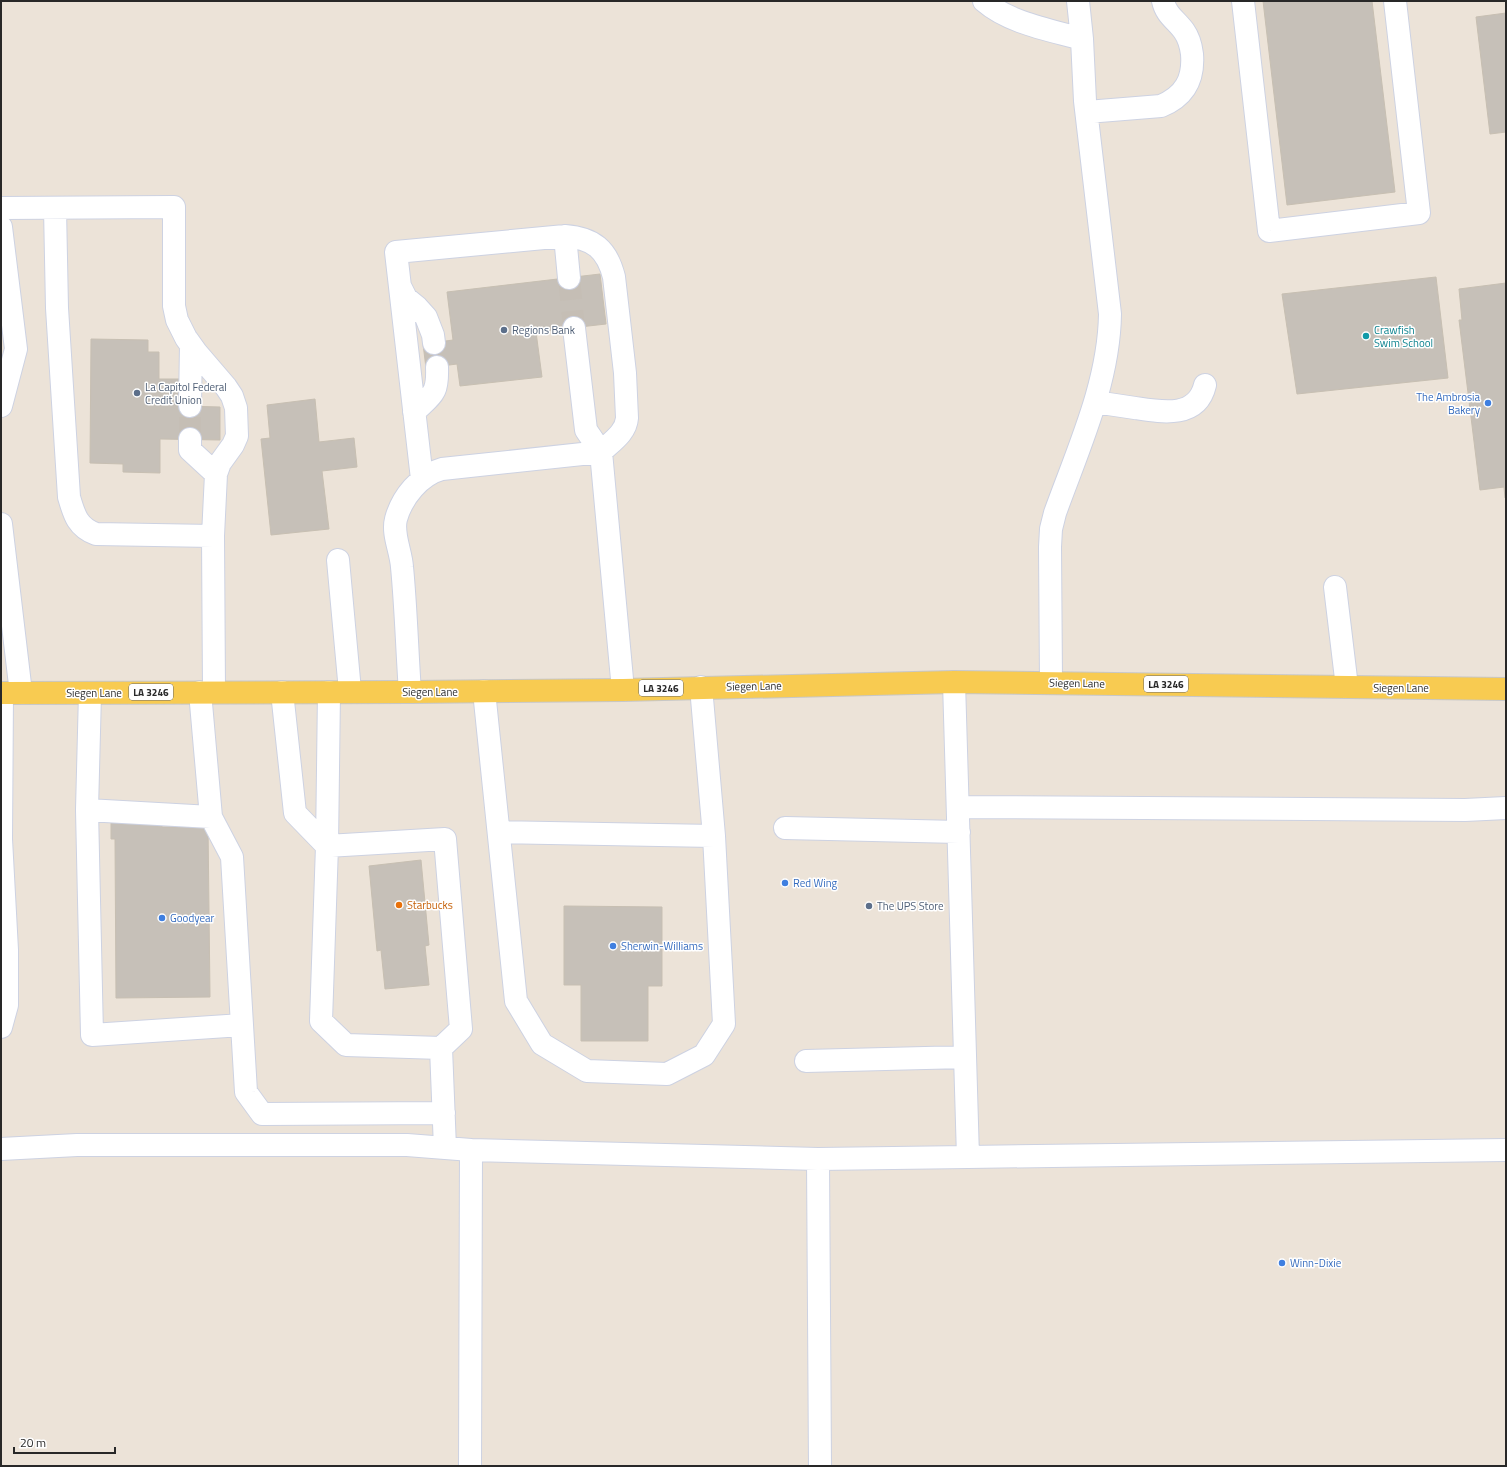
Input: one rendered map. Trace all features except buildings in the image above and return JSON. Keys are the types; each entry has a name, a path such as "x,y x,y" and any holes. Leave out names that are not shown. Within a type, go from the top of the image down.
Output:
{"main road":[{"name":"Siegen Lane","path":"8,693 624,690 954,682 1051,682 1347,688 1506,689"}],"lane":[{"path":"984,1 992,8 1007,16 1082,39"},
{"path":"1051,682 1051,529 1055,513 1096,402 1110,336 1110,314 1087,112 1078,1"},
{"path":"1087,112 1161,106 1171,102 1179,96 1186,87 1191,76 1193,63 1191,47 1185,32 1169,16 1163,1"},
{"path":"1244,1 1269,231 1419,212 1395,1"},
{"path":"1,208 174,207 174,306 177,320 191,345 226,387 232,396 236,408 237,436 233,445 220,463 216,474 207,692 211,817 232,857 246,1092 262,1114 444,1113"},
{"path":"55,208 56,308 70,497 74,515 81,525 88,531 96,534 213,536"},
{"path":"1,227 16,349 1,406"},
{"path":"564,236 569,278"},
{"path":"410,692 402,565 395,531 396,519 402,504 412,489 431,472 442,469 601,452 621,434 627,423 625,373 614,277 608,261 598,247 589,241 577,237 564,236 396,252 422,479"},
{"path":"400,286 406,298 426,317 433,335 434,343"},
{"path":"574,328 586,430 601,452 624,690"},
{"path":"190,406 191,345"},
{"path":"414,412 435,390 438,384 437,367"},
{"path":"1096,402 1158,412 1176,411 1190,407 1200,398 1205,385"},
{"path":"190,439 190,450 216,474"},
{"path":"1,524 8,693 1,820 8,958 7,1005 1,1027"},
{"path":"282,692 294,813 327,846 445,839 461,1029 441,1048 346,1045 321,1021 327,846 339,692 338,560"},
{"path":"1335,587 1347,688"},
{"path":"954,682 960,832 968,1157"},
{"path":"484,691 516,1001 542,1044 588,1071 667,1074 704,1055 724,1024 714,836 701,687"},
{"path":"90,692 87,810 92,1035 242,1025"},
{"path":"959,807 1457,810 1506,808"},
{"path":"87,810 211,817"},
{"path":"785,828 960,832"},
{"path":"499,832 714,836"},
{"path":"441,1048 445,1148"},
{"path":"806,1061 965,1057"},
{"path":"1,1149 77,1145 407,1145 471,1150 818,1159 1506,1150"},
{"path":"470,1466 471,1150"},
{"path":"818,1159 820,1466"}],"tunnel":[{"path":"569,278 574,328"},
{"path":"190,406 190,439"}],"place":[{"name":"Regions Bank","path":"504,330"},
{"name":"Crawfish Swim School","path":"1366,336"},
{"name":"La Capitol Federal Credit Union","path":"137,393"},
{"name":"The Ambrosia Bakery","path":"1488,403"},
{"name":"Red Wing","path":"785,883"},
{"name":"Starbucks","path":"399,905"},
{"name":"The UPS Store","path":"869,906"},
{"name":"Goodyear","path":"162,918"},
{"name":"Sherwin-Williams","path":"613,946"},
{"name":"Winn-Dixie","path":"1282,1263"}]}
